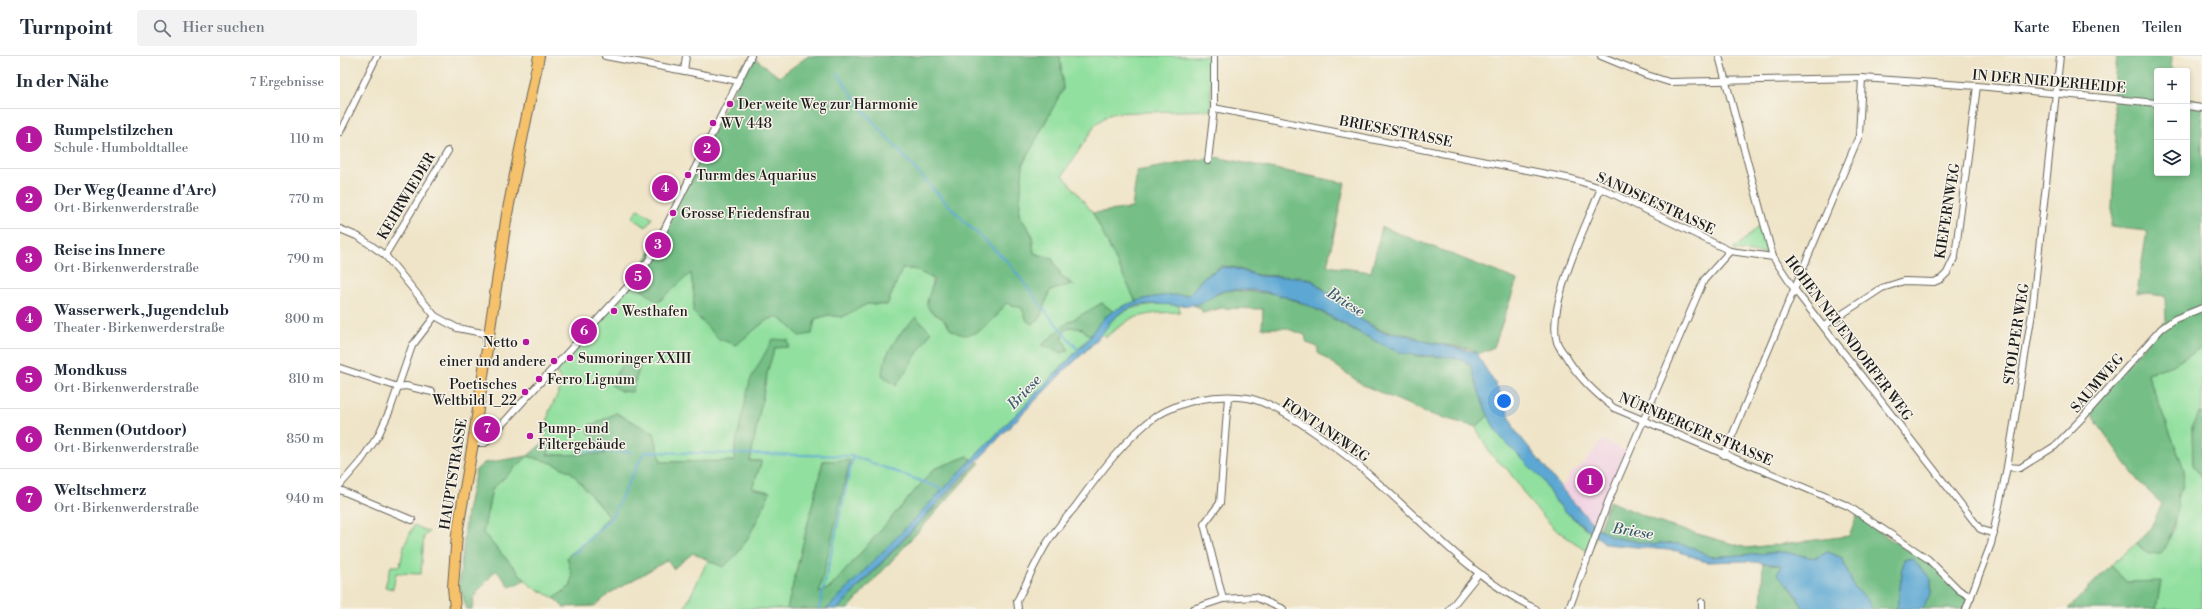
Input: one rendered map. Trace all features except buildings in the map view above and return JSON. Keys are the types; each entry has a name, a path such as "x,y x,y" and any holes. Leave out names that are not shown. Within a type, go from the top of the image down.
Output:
{"main road":[{"name":"HAUPTSTRASSE","path":"455,609 453,587 457,534 473,443 488,334 514,178 539,56"}],"street":[{"path":"340,132 377,56"},
{"path":"605,56 738,82"},
{"path":"684,71 686,56"},
{"path":"473,443 485,443 631,283 649,260 751,56"},
{"path":"1208,161 1214,108 1214,56"},
{"name":"IN DER NIEDERHEIDE","path":"1601,56 1628,68 1669,82 1862,78 1977,86 2154,103"},
{"name":"HOHEN NEUENDORFER WEG","path":"1719,56 1773,257 1795,290 1980,529 1994,534"},
{"name":"STOLPER WEG","path":"1966,609 1989,552 2007,467 2032,314 2060,56"},
{"path":"1724,455 1859,136 1862,78"},
{"name":"KIEFERNWEG","path":"1824,326 1882,288 1911,280 1934,282 1947,273 1955,256 1977,86"},
{"path":"2190,106 2202,108"},
{"name":"BRIESESTRASSE","path":"1214,108 1572,179"},
{"name":"KEHRWIEDER","path":"385,255 448,151"},
{"name":"SANDSEESTRASSE","path":"1572,179 1601,188 1730,251 1773,257"},
{"name":"NÜRNBERGER STRASSE","path":"1601,188 1560,291 1556,316 1557,342 1572,367 1591,389 1614,408 1642,421 1848,506 1931,562 1960,590 1971,597"},
{"path":"340,229 359,237 385,255 435,316 457,328 488,334"},
{"path":"1569,609 1600,522 1642,421 1704,280 1730,251"},
{"name":"SAUMWEG","path":"2007,467 2020,468 2055,446 2084,416 2161,329 2175,319 2202,308"},
{"path":"340,485 360,462 378,436 390,410 412,346 435,316"},
{"path":"340,368 398,387 406,386 432,392"},
{"path":"1223,599 1204,524 1220,504 1228,396"},
{"name":"FONTANEWEG","path":"1018,609 1017,601 1048,542 1091,486 1139,431 1156,417 1182,403 1228,396 1254,400 1282,413 1350,459 1479,573 1517,600 1536,609"},
{"path":"340,490 412,520"},
{"path":"1450,609 1479,573"},
{"path":"1193,609 1223,599 1255,597 1283,609"},
{"path":"1702,602 1702,609"}],"shaded area":[{"path":"1603,440 1627,452 1596,527 1562,488 1570,474 1585,462"}],"green space":[{"path":"752,56 779,77 808,56 1060,56 1063,89 1023,164 1019,215 1032,235 1034,253 1052,259 1061,276 1071,284 1050,291 1039,319 1032,324 1027,321 1022,308 1006,303 990,323 976,333 968,335 960,334 952,330 943,319 929,309 927,301 934,279 914,269 902,269 887,305 867,304 842,317 828,315 815,319 812,334 799,336 777,316 764,322 736,345 719,339 693,312 694,295 691,273 658,302 633,284"},
{"path":"1060,56 1210,56 1211,110 1111,113 1096,124 1063,175 1093,213 1136,302 1123,306 1114,312 1102,303 1067,323 1042,345 1064,342 1064,333 1070,327 1083,329 1090,337 972,460 968,456 934,469 831,587 818,594 850,461 823,461 787,609 684,609 708,560 723,567 739,551 756,523 769,492 752,488 762,461 750,461 768,369 775,348 773,339 735,447 735,461 661,462 654,433 616,413 595,424 606,454 546,455 551,447 545,441 549,412 563,383 554,369 633,283 659,302 690,268 694,295 693,312 735,345 764,322 777,316 793,329 812,334 815,319 828,315 842,317 867,304 887,305 902,269 914,269 932,278 931,292 927,303 930,311 943,319 951,330 997,316 1005,302 1022,308 1027,321 1032,324 1039,319 1050,291 1071,284 1075,286 1061,275 1052,258 1034,253 1032,234 1019,215 1023,164 1063,89"},
{"path":"2117,56 2172,56 2171,68 2154,68 2154,176 2190,176 2190,99 2202,101 2202,347 2173,365 2147,373 2184,469 2183,486 2178,493 2178,508 2168,543 2160,553 2148,554 2137,543 2150,529 2162,504 2138,481 2088,410 2166,320 2165,296 2137,293 2147,231 2111,227 2116,133 2113,94"},
{"path":"1215,157 1345,183 1327,266 1371,272 1382,227 1517,280 1494,347 1478,354 1471,349 1423,341 1411,335 1383,331 1363,321 1311,279 1258,275 1233,267 1221,266 1203,278 1189,295 1148,298 1136,302 1093,213 1132,208 1137,171"},
{"path":"638,209 652,218 646,227 632,218"},
{"path":"1762,224 1770,254 1733,250 1759,226"},
{"path":"1230,290 1276,294 1310,306 1365,336 1416,356 1454,357 1470,364 1489,415 1476,427 1430,414 1363,385 1318,353 1318,347 1307,343 1305,335 1285,328 1262,328 1263,309 1221,308 1203,313 1200,308 1193,305"},
{"path":"1102,303 1114,312 1105,317 1090,337 1083,329 1070,327 1065,330 1062,336 1068,350 1062,353 1042,345 1067,323"},
{"path":"1157,304 1179,305 1180,312 1156,313 1132,318 1105,337 1102,334 1113,320 1125,311 1132,308"},
{"path":"916,317 931,332 896,386 882,375 885,359 898,336"},
{"path":"773,339 788,340 789,347 775,348 768,369 750,461 762,461 752,488 770,492 751,533 739,551 723,567 693,553 673,569 668,560 610,593 595,606 563,607 554,598 571,586 572,576 567,557 590,538 609,516 571,472 552,463 528,456 545,441 552,447 547,455 605,454 588,431 590,424 595,424 616,413 654,433 661,462 735,461 735,447 750,380"},
{"path":"2202,347 2202,412 2199,412 2192,426 2193,466 2202,477 2202,609 2156,609 2161,582 2126,582 2111,565 2137,543 2142,549 2165,549 2174,528 2177,499 2183,486 2184,469 2147,373 2173,365"},
{"path":"627,356 641,363 632,392 620,391 610,384"},
{"path":"2202,412 2202,477 2193,466 2192,426 2199,413"},
{"path":"1489,415 1506,442 1544,481 1557,503 1596,537 1590,553 1556,530 1530,502 1508,470 1490,454 1476,427"},
{"path":"528,456 552,463 571,472 609,516 590,539 567,557 572,576 571,586 554,598 531,586 483,533 492,489"},
{"path":"528,456 492,489 483,533 525,580 510,587 496,570 474,596 472,609 467,609 459,585 467,511 476,470 484,463"},
{"path":"968,456 972,460 827,609 787,609 823,461 850,460 819,593 831,587 934,469"},
{"path":"978,462 980,463 848,609 838,609"},
{"path":"1609,501 1666,525 1747,548 1849,536 1857,515 1894,542 1933,565 1969,597 1965,609 1922,609 1931,594 1931,579 1912,559 1904,559 1897,609 1872,609 1867,599 1854,587 1842,558 1828,552 1815,558 1785,552 1710,557 1694,548 1659,543 1655,545 1612,537 1599,529"},
{"path":"414,525 429,532 424,536 421,574 396,573 393,589 385,587 391,566 400,566 404,546"},
{"path":"1763,563 1781,565 1790,587 1804,609 1761,609"},
{"path":"2111,565 2126,582 2161,581 2156,609 2068,609"}],"water":[{"path":"1222,267 1233,268 1259,276 1287,276 1311,280 1363,321 1382,332 1410,336 1424,341 1475,352 1498,388 1515,430 1566,494 1596,527 1612,537 1655,545 1659,543 1680,544 1694,548 1710,557 1785,552 1815,558 1828,552 1842,558 1854,587 1867,599 1872,609 1804,609 1794,591 1777,574 1781,565 1744,561 1706,562 1678,551 1606,544 1565,511 1553,498 1542,479 1495,430 1483,404 1470,364 1451,357 1414,355 1394,350 1303,303 1287,297 1265,292 1237,290 1220,292 1196,305 1142,305 1126,310 1117,316 1111,321 1093,344 1065,370 1008,429 838,609 827,609 1083,345 1106,316 1125,305 1146,299 1167,295 1189,295 1203,278"},
{"path":"1904,559 1912,559 1931,579 1931,594 1922,609 1897,609"}],"waterway":[{"path":"838,74 862,109 934,190 967,224 1008,262 1046,312 1079,351"},
{"path":"579,451 631,452"},
{"path":"573,554 611,518 644,452 853,456 945,490"},
{"path":"819,609 853,456"}],"place":[{"name":"Der weite Weg zur Harmonie","path":"730,104"},
{"name":"WV 448","path":"713,123"},
{"name":"Der Weg (Jeanne d'Arc)","path":"707,149"},
{"name":"Turm des Aquarius","path":"688,175"},
{"name":"Wasserwerk, Jugendclub","path":"665,188"},
{"name":"Grosse Friedensfrau","path":"673,213"},
{"name":"Reise ins Innere","path":"658,245"},
{"name":"Mondkuss","path":"638,277"},
{"name":"Westhafen","path":"614,311"},
{"name":"Renmen (Outdoor)","path":"584,331"},
{"name":"Netto","path":"526,342"},
{"name":"Sumoringer XXIII","path":"570,358"},
{"name":"einer und andere","path":"554,361"},
{"name":"Ferro Lignum","path":"539,379"},
{"name":"Poetisches Weltbild I_22","path":"525,392"},
{"name":"Weltschmerz","path":"487,429"},
{"name":"Pump- und Filtergebäude","path":"530,436"},
{"name":"Rumpelstilzchen","path":"1590,481"}],"water label":[{"name":"Briese","path":"1346,302"},
{"name":"Briese","path":"1024,392"},
{"name":"Briese","path":"1633,531"}]}
